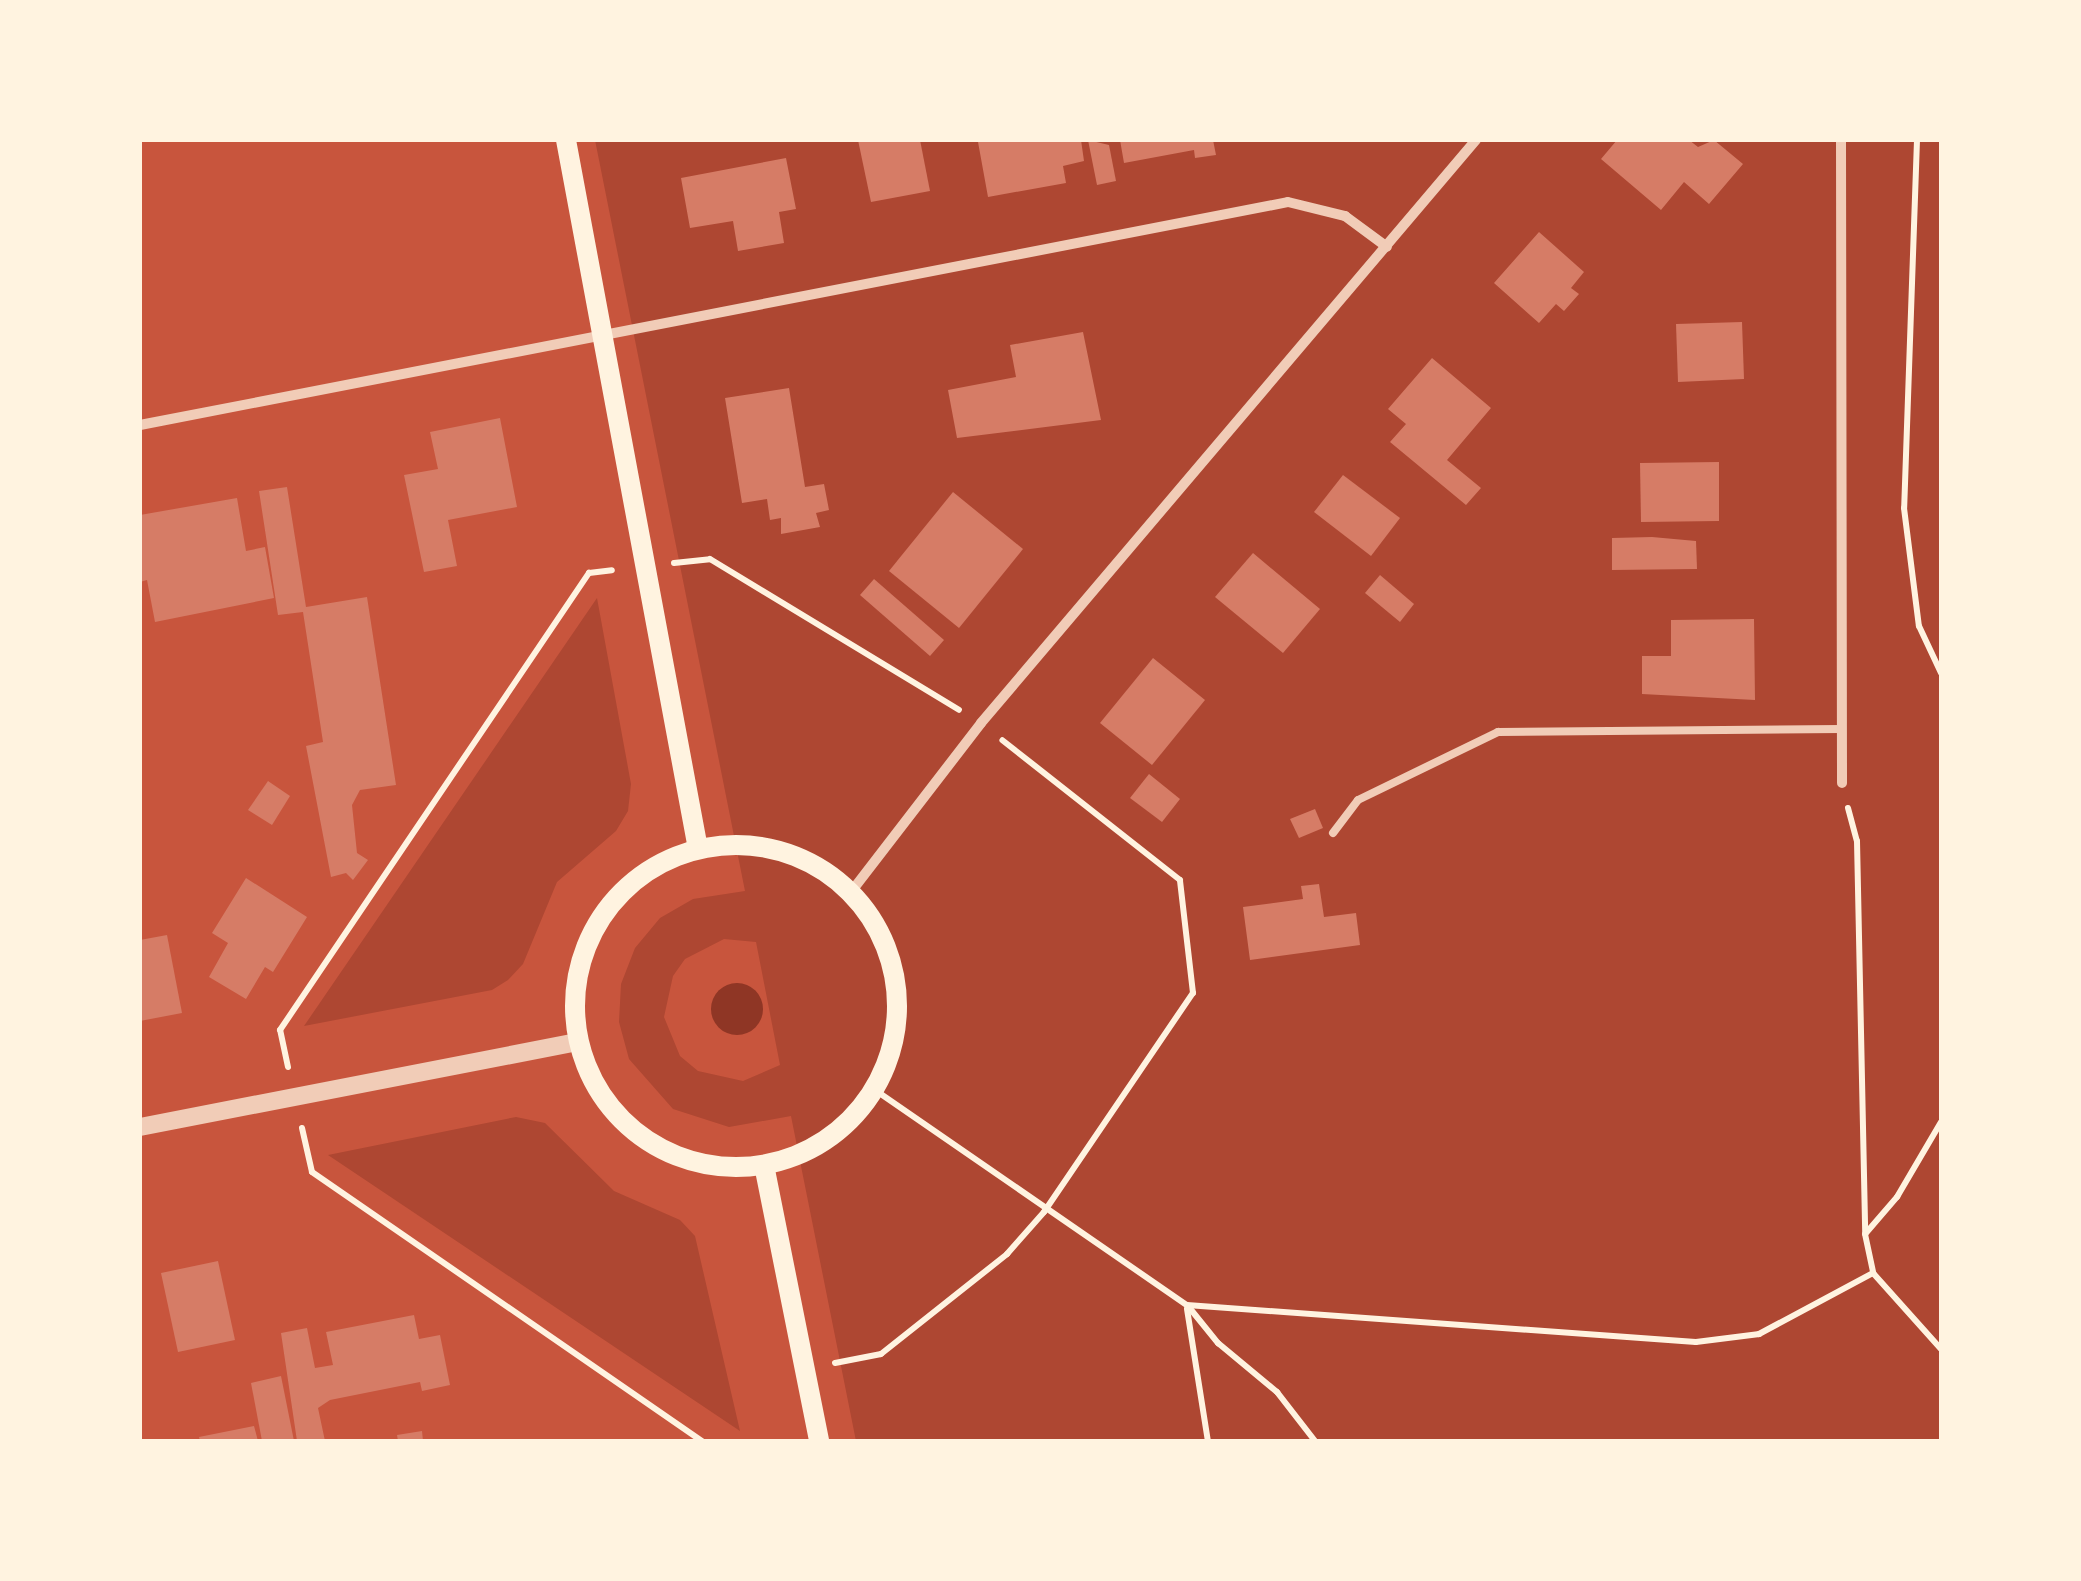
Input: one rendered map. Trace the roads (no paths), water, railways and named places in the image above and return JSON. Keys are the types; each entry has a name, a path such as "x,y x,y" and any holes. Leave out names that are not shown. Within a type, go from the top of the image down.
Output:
{"main road":[{"path":"566,140 698,849"},
{"path":"739,844 780,850 818,866 851,892 882,936 896,987 894,1040 874,1090 846,1125 808,1151 764,1165 715,1166 668,1153 627,1126 596,1088 578,1042 574,992 586,944 604,915 651,868 698,849 739,844"},
{"path":"764,1165 819,1441"}],"street":[{"path":"851,892 981,723 1476,140"},
{"path":"1841,140 1842,783"},
{"path":"140,424 1288,202 1346,216 1387,247"},
{"path":"140,1128 578,1042"}],"lane":[{"path":"1333,834 1358,800 1498,732 1842,729"}]}
